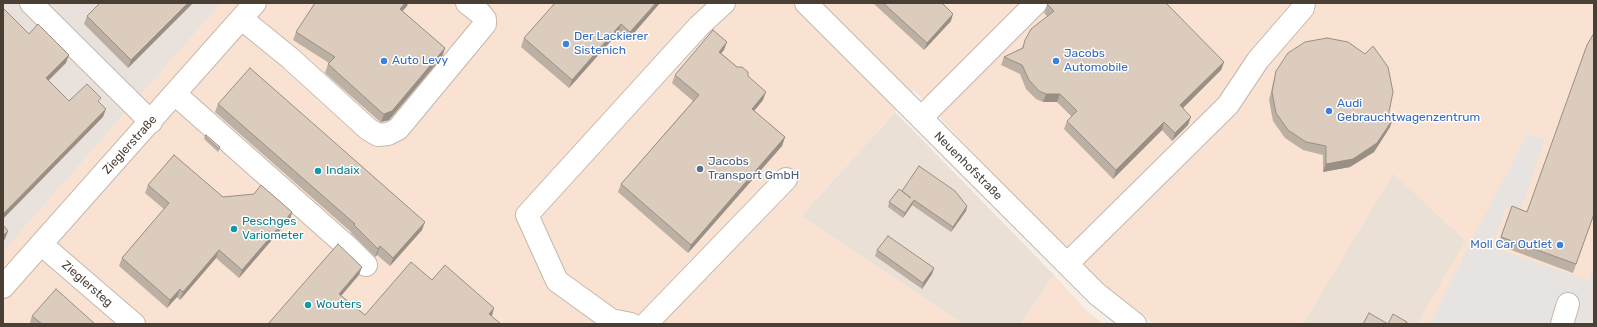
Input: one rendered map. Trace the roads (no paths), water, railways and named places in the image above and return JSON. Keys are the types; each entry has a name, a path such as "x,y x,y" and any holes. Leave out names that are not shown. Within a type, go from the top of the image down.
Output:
{"street":[{"path":"31,3 151,122"},
{"path":"248,11 290,58 368,129 378,135 388,134 398,130 485,24 485,19 480,13 467,3"},
{"path":"631,324 611,320 557,281 527,215 699,26 724,3"},
{"name":"Neuenhofstraße","path":"806,3 1097,294 1135,324"},
{"path":"921,118 1036,3"},
{"path":"1067,264 1228,105 1258,60 1303,8 1304,3"},
{"name":"Zieglerstraße","path":"6,276 41,244 151,122 248,11"},
{"path":"175,94 350,249 366,265"},
{"path":"646,324 786,179"},
{"name":"Zieglersteg","path":"41,244 134,324"},
{"path":"1562,324 1568,304"}],"place":[{"name":"Der Lackierer Sistenich","path":"566,44"},
{"name":"Auto Levy","path":"384,61"},
{"name":"Jacobs Automobile","path":"1056,61"},
{"name":"Audi Gebrauchtwagenzentrum","path":"1329,111"},
{"name":"Jacobs Transport GmbH","path":"700,169"},
{"name":"Indaix","path":"318,171"},
{"name":"Peschges Variometer","path":"234,229"},
{"name":"Moll Car Outlet","path":"1560,245"},
{"name":"Wouters","path":"308,305"}]}
